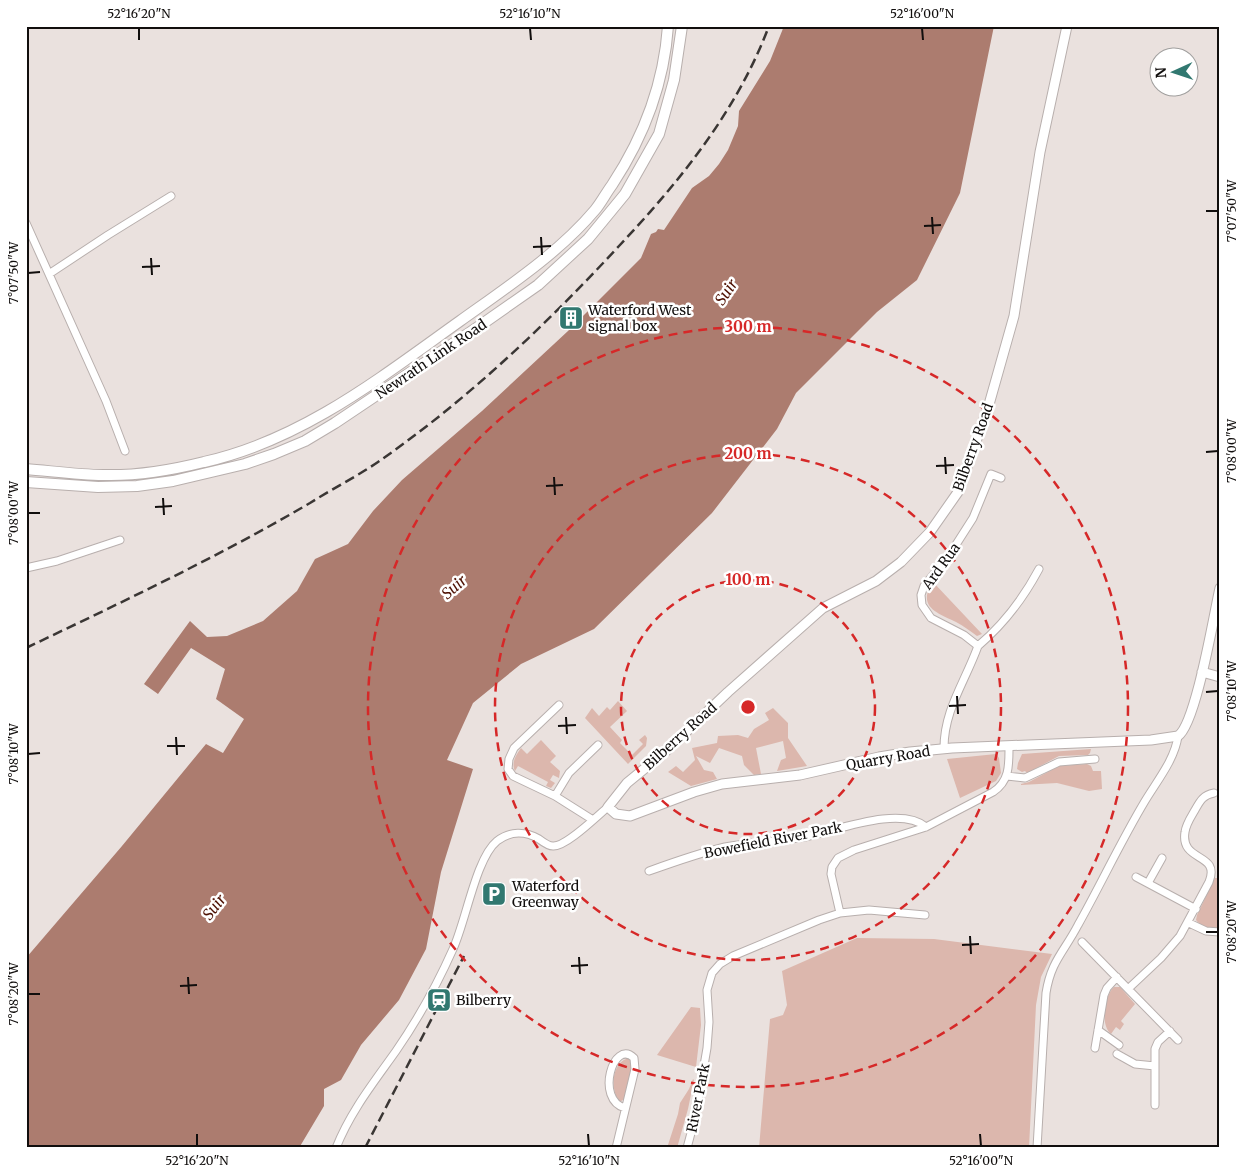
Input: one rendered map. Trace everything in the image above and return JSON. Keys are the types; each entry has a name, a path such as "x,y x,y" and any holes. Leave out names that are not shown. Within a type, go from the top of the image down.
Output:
{"main road":[{"name":"Newrath Link Road","path":"26,469 123,475 204,462 244,451 300,428 334,409 366,387 481,306 567,241 596,208 628,161 651,108 664,60 668,26"},
{"name":"Newrath Link Road","path":"26,482 98,487 137,486 174,481 245,464 274,454 335,424 462,338 538,285 588,239 625,194 659,134 674,80 682,26"}],"street":[{"name":"Bilberry Road","path":"336,1148 359,1103 413,1025 440,976 460,934 488,850 510,834 524,833 532,835 553,846 560,844 581,830 608,807 627,783 666,751 728,692 810,619 831,603 876,581 902,562 930,532 958,492 988,408 1014,316 1040,152 1067,26"},
{"path":"49,274 171,196"},
{"path":"26,222 106,401 126,451"},
{"name":"Ard Rua","path":"978,646 964,635 931,618 922,605 921,594 924,586 950,554 973,518 991,474 1001,478"},
{"path":"26,568 57,561 120,540"},
{"path":"944,748 944,731 948,718 978,646 1007,618 1028,589 1039,569"},
{"path":"1037,1148 1046,994 1051,971 1077,928 1131,825 1172,756 1178,736 1186,727 1202,672 1220,588"},
{"path":"1202,672 1220,678"},
{"path":"559,705 514,748 510,754 508,769 514,776 555,796 593,820"},
{"name":"Quarry Road","path":"608,807 616,814 630,816 722,784 800,775 895,754 944,748 1151,740 1178,736"},
{"path":"555,796 569,773 598,745"},
{"path":"1009,746 1007,776 1025,778 1058,762 1095,759"},
{"name":"Bowefield River Park","path":"840,913 831,874 832,867 838,858 854,850 926,827 993,792 1002,785 1007,776"},
{"path":"1128,989 1172,947 1189,923 1209,882 1211,870 1206,861 1188,850 1185,843 1185,832 1201,800 1206,795 1214,793"},
{"name":"Bowefield River Park","path":"649,871 716,849 754,842 802,837 874,821 908,818 918,821 926,827"},
{"path":"1148,883 1162,858"},
{"path":"1136,877 1196,909"},
{"path":"840,913 869,910 925,915"},
{"name":"River Park","path":"687,1148 695,1118 708,1048 709,1022 706,990 709,978 715,968 733,956 840,913"},
{"path":"1189,923 1206,931 1220,932"},
{"path":"1082,942 1178,1040"},
{"path":"1095,1048 1105,991 1117,978"},
{"path":"1098,1030 1119,1045"},
{"path":"1155,1105 1156,1045 1170,1031"},
{"path":"616,1148 636,1064 634,1058 628,1054 616,1059 611,1068 610,1079 612,1099 617,1105 625,1108"},
{"path":"1117,1054 1135,1064 1155,1066"}],"shaded area":[{"path":"933,582 982,634 977,636 962,625 931,608 927,598 928,591"},
{"path":"618,701 627,711 610,727 622,740 620,743 632,755 643,744 639,740 645,735 647,738 646,746 628,764 585,718 592,708 599,716 607,707 610,710"},
{"path":"773,708 788,723 788,738 807,766 777,771 781,760 786,758 783,741 756,748 761,774 754,775 744,765 742,756 719,748 710,763 696,756 704,770 713,772 717,779 691,786 668,772 676,766 683,772 695,760 692,748 717,743 718,736 738,735 748,738 754,729 769,720 765,713"},
{"path":"541,740 556,756 550,762 560,771 559,778 553,775 550,780 555,783 551,788 546,786 548,782 518,766 515,771 514,768 517,753 521,748 527,754"},
{"path":"1091,749 1088,755 1059,756 1027,773 1017,769 1022,754"},
{"path":"996,754 999,758 1001,773 996,781 960,798 947,759"},
{"path":"1087,764 1091,766 1093,771 1101,771 1102,789 1089,791 1057,783 1021,785 1059,766"},
{"path":"1215,878 1220,878 1220,925 1218,928 1212,928 1203,926 1196,920"},
{"path":"857,938 934,939 1052,954 1041,977 1036,1005 1029,1148 759,1148 770,1019 783,1015 787,1005 782,971"},
{"path":"1114,987 1120,987 1135,1004 1121,1021 1124,1024 1120,1030 1116,1027 1111,1034 1104,1018 1106,1003"},
{"path":"691,1007 700,1008 701,1025 696,1067 657,1055"},
{"path":"630,1058 633,1067 631,1078 624,1099 620,1102 614,1090 614,1076 619,1064"},
{"path":"693,1079 688,1109 677,1148 667,1148 680,1103"}],"water":[{"name":"Suir","path":"784,26 994,26 960,193 917,280 877,312 796,393 777,429 712,513 594,629 521,664 473,703 447,760 473,769 441,872 426,949 399,1000 361,1045 341,1080 324,1089 324,1106 299,1148 26,1148 26,958 206,744 223,753 244,719 216,699 225,669 191,648 158,694 144,684 190,621 207,637 227,636 263,621 297,591 315,559 348,544 373,511 402,480 482,411 568,331 641,258 651,234 658,229 664,230 692,188 709,176 728,150 738,126 739,111 770,61"}],"railway":[{"path":"26,648 134,596 275,523 378,462 443,414 534,333 619,246 664,196 705,144 724,116 741,87 769,26"},
{"path":"365,1148 464,956"}],"place":[{"name":"Waterford West signal box","path":"571,318"},
{"name":"Waterford Greenway","path":"494,894"},
{"name":"Bilberry","path":"439,1000"}]}
